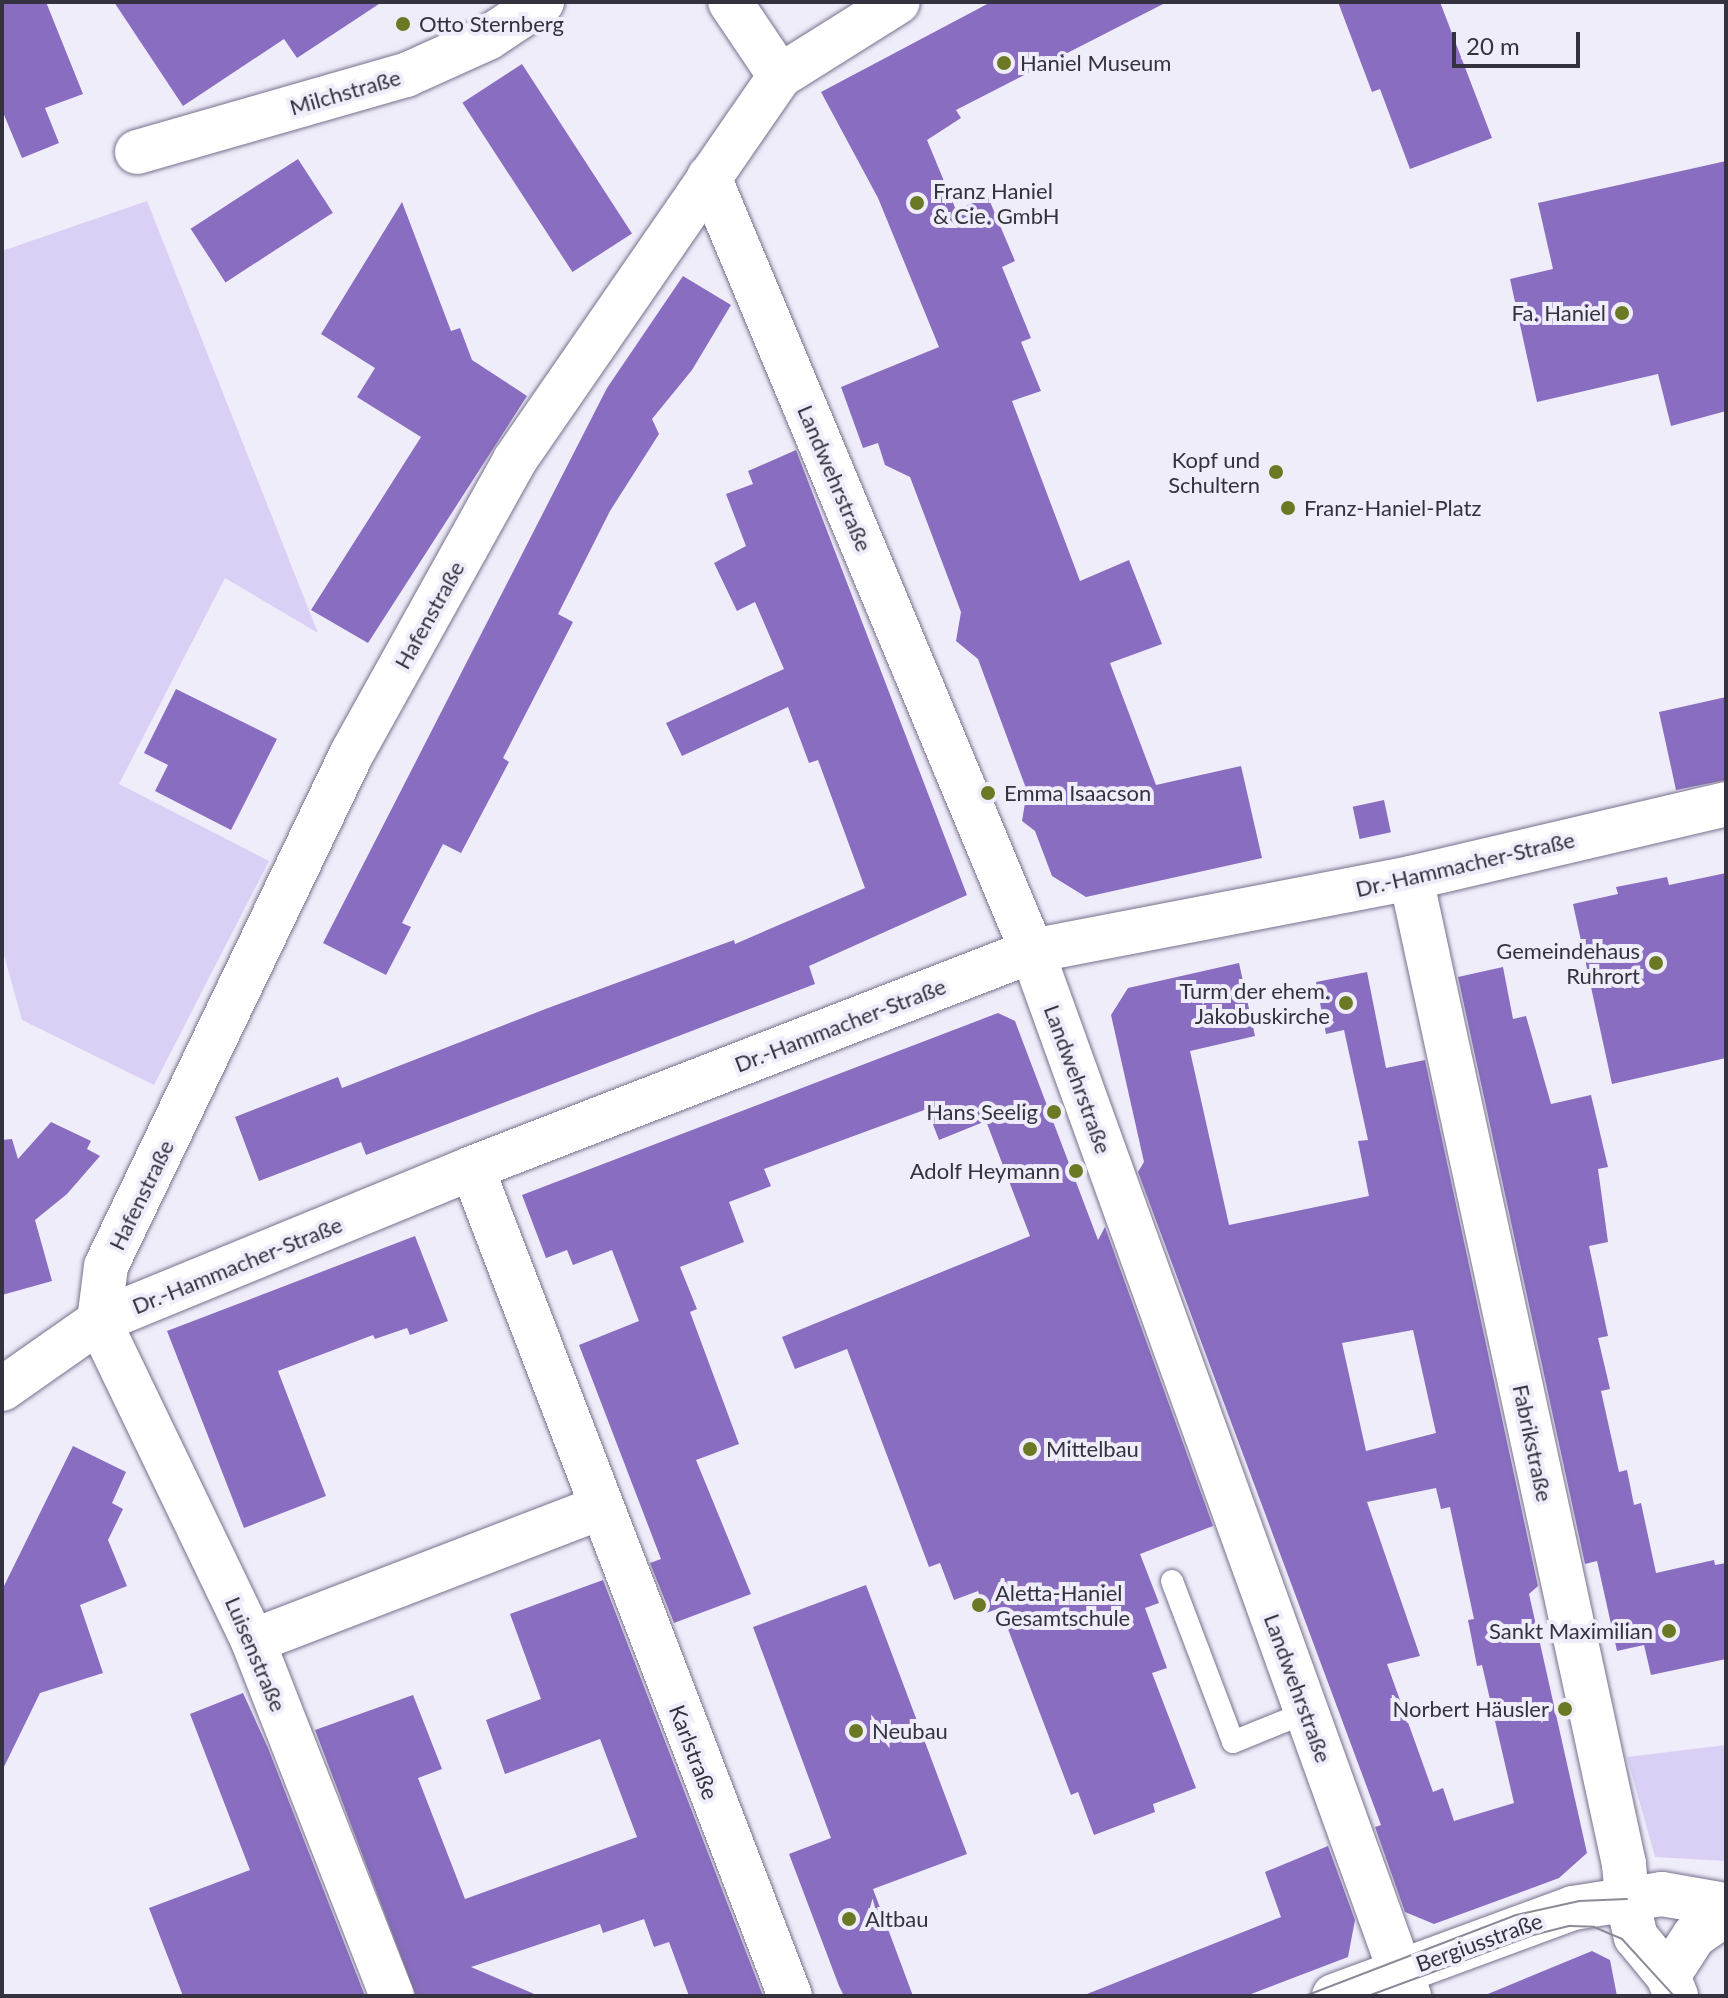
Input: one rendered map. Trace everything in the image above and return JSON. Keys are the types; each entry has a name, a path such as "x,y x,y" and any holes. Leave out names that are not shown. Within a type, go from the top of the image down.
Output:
{"street":[{"name":"Milchstraße","path":"137,152 406,75 488,38 542,2"},
{"path":"730,2 780,76"},
{"name":"Hafenstraße","path":"99,1321 106,1266 352,753 515,460 780,76 898,2"},
{"name":"Landwehrstraße","path":"709,177 1032,951 1405,1984"},
{"name":"Dr.-Hammacher-Straße","path":"2,1389 99,1321 472,1168 1032,951 1411,878 1726,804"},
{"name":"Fabrikstraße","path":"1411,878 1627,1899 1636,1937 1672,1986"},
{"name":"Karlstraße","path":"472,1168 778,1989"},
{"name":"Luisenstraße","path":"99,1321 253,1641 392,1996"},
{"path":"253,1641 599,1508"},
{"name":"Bergiusstraße","path":"1334,1996 1405,1984 1573,1908 1662,1894 1726,1905"},
{"path":"1672,1986 1694,1936 1726,1914"}],"lane":[{"path":"1172,1581 1233,1742 1307,1712"}],"shaded area":[{"path":"147,201 318,633 225,578 119,784 269,861 154,1085 22,1020 2,948 2,251"},
{"path":"1726,1745 1726,1861 1655,1857 1627,1757"}],"building":[{"path":"2,2 46,2 83,94 45,108 59,143 22,158 2,110"},
{"path":"114,2 382,2 297,58 284,39 183,106"},
{"path":"991,2 1167,2 956,110 961,118 927,140 956,210 988,197 1015,261 1002,267 1031,338 1021,342 1041,391 1012,401 1080,581 1129,560 1162,644 1110,663 1156,785 1241,766 1262,858 1086,897 1052,876 1035,831 1022,821 1027,791 978,659 956,641 961,612 910,477 885,465 878,443 863,448 841,387 939,347 878,198 821,92"},
{"path":"1338,2 1440,2 1492,138 1410,169 1380,89 1372,92"},
{"path":"522,64 632,233 572,272 462,103"},
{"path":"298,159 333,213 226,282 191,229"},
{"name":"Fa. Haniel","path":"1726,161 1726,411 1671,426 1658,374 1537,402 1510,279 1553,269 1538,203"},
{"path":"402,202 451,331 460,328 472,360 527,396 368,643 311,610 421,437 357,397 375,368 321,334"},
{"path":"683,276 731,305 692,370 652,419 659,434 610,511 558,614 573,622 503,758 509,762 461,853 443,844 402,923 411,927 386,975 323,943 607,388"},
{"path":"796,450 967,895 809,966 815,984 366,1155 361,1142 259,1181 235,1117 338,1077 342,1088 548,1008 734,940 735,944 865,888 818,760 809,763 788,707 682,756 666,723 784,669 755,602 737,611 714,563 746,546 726,494 753,484 748,471"},
{"path":"176,689 277,739 231,830 155,791 168,765 144,753"},
{"path":"1726,697 1726,780 1676,790 1659,712"},
{"path":"1384,800 1391,832 1360,839 1353,807"},
{"name":"Gemeindehaus Ruhrort","path":"1726,873 1726,1058 1612,1084 1573,904 1618,894 1616,887 1667,877 1669,885"},
{"path":"1239,963 1255,1036 1190,1051 1229,1225 1369,1196 1358,1141 1368,1140 1344,1030 1326,1034 1316,982 1367,972 1386,1068 1425,1060 1538,1586 1529,1594 1587,1853 1559,1878 1434,1924 1405,1912 1375,1827 1381,1825 1138,1172 1144,1162 1111,1015 1128,988","holes":["1413,1330 1436,1433 1366,1451 1342,1343","1436,1488 1441,1509 1450,1507 1474,1619 1468,1620 1477,1666 1482,1665 1514,1803 1454,1821 1443,1788 1433,1792 1387,1664 1420,1656 1367,1502"]},
{"path":"1503,967 1513,1019 1526,1016 1551,1104 1591,1095 1608,1167 1598,1169 1608,1242 1589,1246 1608,1336 1598,1338 1610,1389 1601,1391 1619,1472 1627,1470 1634,1505 1641,1503 1656,1573 1714,1560 1715,1565 1726,1563 1726,1659 1651,1675 1644,1645 1617,1651 1597,1561 1585,1564 1458,977"},
{"path":"998,1013 1015,1021 1098,1240 1105,1227 1213,1526 1140,1554 1159,1603 1145,1608 1167,1668 1152,1673 1196,1788 1153,1804 1155,1812 1094,1835 1078,1792 1071,1795 1000,1608 986,1613 978,1591 954,1600 940,1563 929,1567 847,1349 795,1369 782,1337 1030,1236 986,1121 939,1140 927,1109 764,1169 771,1186 729,1202 744,1242 680,1267 697,1309 690,1312 739,1444 696,1460 751,1594 674,1623 650,1563 661,1559 579,1345 639,1321 612,1250 573,1265 567,1250 546,1258 522,1195"},
{"path":"51,1122 91,1141 87,1149 100,1156 67,1194 35,1220 52,1281 2,1295 2,1140 12,1139 18,1159"},
{"path":"415,1236 448,1321 410,1335 407,1328 375,1339 373,1335 278,1371 326,1496 244,1528 167,1331"},
{"path":"73,1446 126,1472 112,1503 123,1509 108,1540 127,1586 80,1605 103,1673 40,1693 2,1771 2,1590"},
{"path":"603,1580 763,1996 689,1996 669,1942 654,1947 644,1919 603,1933 600,1924 471,1967 539,1996 416,1996 315,1730 413,1695 442,1769 418,1778 465,1899 637,1837 600,1739 505,1774 486,1720 541,1699 510,1614"},
{"name":"Neubau","path":"866,1585 967,1854 873,1889 913,1996 844,1996 839,1986 789,1854 831,1838 753,1627"},
{"path":"243,1693 268,1748 365,1996 183,1996 149,1908 250,1870 190,1714"},
{"path":"1328,1846 1355,1920 1348,1957 1246,1996 1082,1996 1281,1917 1265,1872"},
{"path":"1592,1951 1610,1960 1617,1996 1483,1996"}],"tram line":[{"path":"1305,1996 1516,1915 1579,1901 1627,1899"},
{"path":"1368,1996 1533,1935 1570,1926 1594,1927 1622,1939 1674,1996"}],"place":[{"name":"Otto Sternberg","path":"403,24"},
{"name":"Haniel Museum","path":"1004,63"},
{"name":"Franz Haniel & Cie. GmbH","path":"917,203"},
{"name":"Fa. Haniel","path":"1622,313"},
{"name":"Kopf und Schultern","path":"1276,472"},
{"name":"Franz-Haniel-Platz","path":"1288,508"},
{"name":"Emma Isaacson","path":"988,793"},
{"name":"Gemeindehaus Ruhrort","path":"1656,963"},
{"name":"Turm der ehem. Jakobuskirche","path":"1346,1003"},
{"name":"Hans Seelig","path":"1054,1112"},
{"name":"Adolf Heymann","path":"1076,1171"},
{"name":"Mittelbau","path":"1030,1449"},
{"name":"Aletta-Haniel Gesamtschule","path":"979,1605"},
{"name":"Sankt Maximilian","path":"1669,1631"},
{"name":"Norbert Häusler","path":"1565,1709"},
{"name":"Neubau","path":"856,1731"},
{"name":"Altbau","path":"849,1919"}]}
